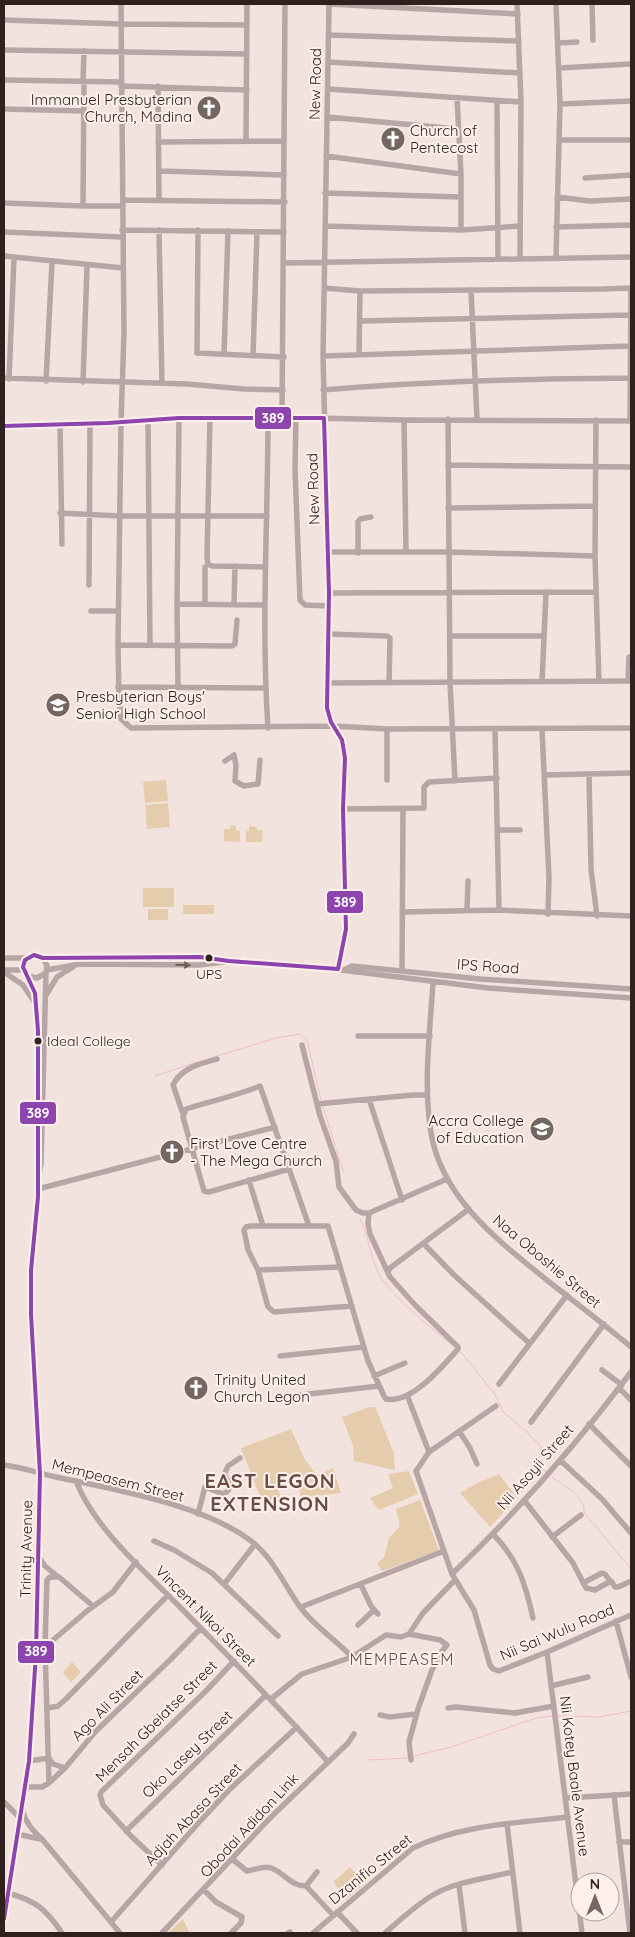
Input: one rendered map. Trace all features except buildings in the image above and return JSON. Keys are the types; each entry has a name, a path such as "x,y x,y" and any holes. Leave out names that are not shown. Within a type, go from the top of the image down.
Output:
{"street":[{"path":"121,4 123,268 117,611 118,687 121,718 131,728 334,726 387,729 631,728"},
{"path":"246,140 247,4"},
{"path":"282,417 284,358 285,4"},
{"path":"329,4 377,5 518,14"},
{"name":"New Road","path":"329,4 323,390 329,593 328,708 334,726 342,740 345,758 346,929 341,970"},
{"path":"517,4 521,102 520,258"},
{"path":"556,4 560,104 556,257"},
{"path":"592,4 593,40"},
{"path":"4,20 121,24 247,25"},
{"path":"329,35 518,41"},
{"path":"558,43 576,42"},
{"path":"4,50 247,54"},
{"path":"83,206 84,51"},
{"path":"328,62 520,73"},
{"path":"559,68 631,64"},
{"path":"4,80 247,90"},
{"path":"158,86 159,200"},
{"path":"328,89 521,102"},
{"path":"457,98 461,174 461,230"},
{"path":"497,101 498,259"},
{"path":"560,104 631,101"},
{"path":"4,109 84,111"},
{"path":"327,117 458,129"},
{"path":"559,140 631,140"},
{"path":"158,142 284,141"},
{"path":"326,156 461,174"},
{"path":"160,171 284,175"},
{"path":"585,178 631,175"},
{"path":"325,193 460,197"},
{"path":"557,198 590,201 631,199"},
{"path":"4,202 83,206 159,200 285,202"},
{"path":"556,226 631,225"},
{"path":"325,226 461,230 520,226"},
{"path":"4,232 122,234 159,230 198,230 284,232"},
{"path":"159,230 162,383"},
{"path":"198,230 197,353 284,358"},
{"path":"224,354 228,231"},
{"path":"253,356 258,232"},
{"path":"4,256 87,266 123,268"},
{"path":"284,263 631,257"},
{"path":"14,258 6,378 46,381 162,383 283,390"},
{"path":"46,381 52,262"},
{"path":"83,382 87,266"},
{"path":"4,426 268,416 404,420 631,421 631,288 603,290 360,291 324,288"},
{"path":"471,290 477,419"},
{"path":"359,355 360,291"},
{"path":"360,321 630,315"},
{"path":"323,356 631,346"},
{"path":"323,390 400,383 476,380 630,378"},
{"path":"268,416 265,567 265,688 268,728"},
{"path":"296,417 295,469 300,600 305,605 329,606"},
{"path":"178,688 177,516 179,418"},
{"path":"210,418 208,564 212,566 265,567"},
{"path":"448,419 450,682 456,781"},
{"path":"404,420 406,552"},
{"path":"596,420 595,556 599,681"},
{"path":"148,421 150,645"},
{"path":"88,585 90,424"},
{"path":"60,425 62,544"},
{"path":"448,466 631,467"},
{"path":"448,508 595,506"},
{"path":"60,513 119,516 267,516"},
{"path":"358,553 358,522 360,519 371,517"},
{"path":"328,552 449,552 595,556"},
{"path":"234,604 235,566"},
{"path":"204,567 205,604"},
{"path":"542,682 546,592"},
{"path":"329,593 596,592"},
{"path":"177,604 265,605"},
{"path":"91,611 117,611"},
{"path":"118,645 232,646 235,644 236,620"},
{"path":"328,634 387,636 390,638 389,683"},
{"path":"450,636 544,636"},
{"path":"327,683 630,681 629,657"},
{"path":"118,687 265,688"},
{"path":"387,729 387,780"},
{"path":"496,729 499,910"},
{"path":"542,729 549,878 548,914"},
{"path":"225,761 234,755 236,765 235,782 244,786 258,784 260,760"},
{"path":"544,775 631,773"},
{"path":"589,774 591,869 597,916"},
{"path":"344,809 424,808 424,787 429,782 497,778"},
{"path":"402,971 403,809"},
{"path":"498,830 520,830"},
{"path":"467,910 468,881"},
{"path":"402,912 499,910 548,914 631,916"},
{"path":"4,958 27,958 34,955 43,958 47,963 46,971 37,978 26,973 4,971"},
{"path":"26,973 24,963 27,958"},
{"name":"IPS Road","path":"43,958 200,958 229,962 292,964 488,988 631,998"},
{"name":"IPS Road","path":"46,971 80,964 206,965 229,962"},
{"path":"45,997 59,974 80,964"},
{"name":"IPS Road","path":"341,970 352,966 486,980 631,989"},
{"path":"4,971 26,988 37,1007"},
{"name":"Trinity Avenue","path":"38,1178 41,1164 46,971"},
{"name":"Trinity Avenue","path":"4,1919 29,1761 34,1711 40,1474 31,1318 31,1270 38,1189 37,1007 36,993 26,973"},
{"name":"Naa Oboshie Street","path":"434,982 428,1095 434,1144 447,1179 469,1209 500,1242 631,1347"},
{"path":"358,1036 430,1036"},
{"path":"302,1045 317,1104 336,1161 339,1187 356,1210 369,1213 447,1179"},
{"path":"217,1059 187,1069 176,1077 173,1085 193,1148 204,1191 209,1192 289,1169"},
{"path":"182,1114 186,1109 238,1095 260,1086 309,1226"},
{"path":"317,1104 428,1095"},
{"path":"369,1099 402,1200"},
{"path":"38,1189 275,1127"},
{"path":"249,1180 262,1226"},
{"path":"388,1272 390,1268 469,1209"},
{"path":"352,1306 274,1312 268,1307 258,1270 248,1250 244,1230 246,1227 251,1226 328,1226 374,1376 389,1400 407,1395 433,1377 457,1351 458,1347 415,1305 388,1272 370,1234 369,1213"},
{"path":"424,1244 454,1275 529,1343"},
{"path":"258,1270 340,1267"},
{"path":"500,1384 567,1295"},
{"path":"531,1422 604,1324"},
{"path":"280,1356 364,1347"},
{"path":"374,1376 405,1363"},
{"path":"602,1370 620,1386 631,1400"},
{"name":"Nii Asoyii Street","path":"410,1634 423,1613 453,1577 560,1461 631,1372"},
{"path":"292,1396 379,1386"},
{"path":"407,1395 429,1452"},
{"path":"453,1577 417,1475 418,1467 429,1452 496,1406"},
{"path":"590,1424 631,1466"},
{"path":"459,1431 470,1448 477,1464"},
{"path":"198,1514 205,1487 223,1494 227,1492 230,1483 224,1475 228,1466 240,1458"},
{"path":"560,1461 602,1499 631,1533"},
{"name":"Mempeasem Street","path":"4,1465 149,1499 198,1514 229,1528 255,1544 269,1559 301,1607 317,1627 352,1657"},
{"name":"Vincent Nikoi Street","path":"76,1481 85,1502 136,1562 234,1661 328,1762"},
{"path":"524,1500 573,1563 586,1588 595,1590 610,1582"},
{"path":"552,1537 580,1515"},
{"path":"492,1534 509,1552 518,1567 533,1618"},
{"path":"154,1541 195,1561 225,1583 278,1636"},
{"path":"225,1583 255,1544"},
{"path":"301,1607 444,1551"},
{"path":"38,1556 45,1566 93,1606"},
{"path":"45,1647 93,1606 113,1592 136,1562"},
{"path":"45,1566 48,1578 45,1647 49,1782"},
{"path":"583,1583 602,1574 605,1574 610,1582 618,1587 631,1581"},
{"path":"48,1578 59,1577"},
{"name":"Nii Sai Wulu Road","path":"453,1577 474,1610 490,1665 493,1669 499,1671 631,1615"},
{"path":"358,1625 376,1612 361,1585"},
{"path":"48,1708 58,1706 168,1595"},
{"path":"616,1621 631,1677"},
{"name":"Ago Ali Street","path":"25,1787 42,1787 65,1768 96,1731 201,1628"},
{"name":"Oko Lasey Street","path":"126,1831 268,1697 302,1674 352,1657 386,1635 401,1638 410,1634 440,1640 447,1645 432,1670 416,1714"},
{"name":"Nii Kotey Baale Avenue","path":"547,1652 582,1933"},
{"name":"Mensah Gbeiatse Street","path":"162,1864 126,1831 103,1805 100,1795 234,1661"},
{"path":"551,1686 588,1677"},
{"path":"448,1708 456,1707 515,1713 554,1707"},
{"path":"380,1715 390,1717 416,1714 409,1742 410,1757"},
{"name":"Adjah Abasa Street","path":"111,1922 229,1790 297,1727"},
{"name":"Obodai Adidon Link","path":"162,1933 271,1817 348,1743 354,1734"},
{"path":"29,1761 49,1758"},
{"path":"49,1758 53,1764 65,1768"},
{"path":"566,1798 631,1794"},
{"path":"614,1795 628,1897 630,1933"},
{"path":"4,1802 20,1818"},
{"path":"21,1808 26,1822 120,1933"},
{"name":"Dzanifio Street","path":"313,1933 413,1848 446,1835 507,1824 568,1817"},
{"path":"507,1824 520,1933"},
{"path":"17,1834 42,1839"},
{"path":"619,1842 631,1842"},
{"path":"232,1859 247,1871 266,1867 272,1868 295,1885 306,1886 357,1933"},
{"path":"306,1886 317,1872"},
{"path":"385,1933 406,1914 434,1894 459,1885 512,1872"},
{"path":"459,1885 465,1933"},
{"path":"204,1890 216,1902 242,1917 241,1923 231,1933"},
{"path":"8,1893 31,1901 41,1907 53,1919 62,1933"}],"shaded area":[{"path":"166,780 168,801 145,803 143,782"},
{"path":"168,803 170,827 147,829 145,805"},
{"path":"231,825 236,826 236,830 240,831 240,842 224,841 224,829 230,829"},
{"path":"249,826 257,827 257,830 263,830 262,842 246,842 246,831 249,831"},
{"path":"143,888 174,888 174,907 143,907"},
{"path":"183,905 214,905 214,914 183,914"},
{"path":"148,909 168,909 168,920 148,920"},
{"path":"375,1407 394,1453 395,1470 354,1461 353,1445 342,1417"},
{"path":"291,1429 305,1460 317,1475 333,1468 341,1493 300,1497 299,1474 278,1475 279,1493 282,1501 265,1509 241,1448"},
{"path":"409,1471 418,1494 379,1510 370,1498 393,1488 388,1474"},
{"path":"499,1474 517,1498 490,1527 460,1493 477,1483"},
{"path":"420,1500 439,1550 383,1571 377,1564 384,1557 389,1538 400,1526 396,1509"},
{"path":"72,1662 81,1672 71,1682 63,1673"},
{"path":"350,1867 360,1878 363,1876 367,1881 347,1899 333,1882"},
{"path":"183,1919 190,1933 168,1933"}],"waterway":[{"path":"217,1056 276,1038 300,1034 307,1040 321,1100"},
{"path":"155,1076 197,1062"},
{"path":"323,1107 344,1173"},
{"path":"360,1219 377,1270 383,1280 410,1310 451,1344"},
{"path":"460,1351 494,1393 504,1413 526,1431 541,1447 538,1466 546,1472"},
{"path":"552,1477 578,1497 582,1502 584,1512 631,1569"},
{"path":"558,1716 600,1717 631,1711"},
{"path":"414,1756 451,1747 536,1718 554,1716"},
{"path":"368,1760 408,1758"}],"transit line":[{"name":"389","path":"4,426 108,423 179,418 324,418 329,593 327,708 331,722 342,740 345,758 343,809 346,929 338,969 200,957 43,958 34,955 25,960 23,967 35,993 38,1031 38,1197 31,1270 31,1314 40,1474 36,1653 29,1761 4,1919"}],"place":[{"name":"Immanuel Presbyterian Church, Madina","path":"209,108"},
{"name":"Church of Pentecost","path":"393,139"},
{"name":"Presbyterian Boys' Senior High School","path":"58,705"},
{"name":"UPS","path":"209,958"},
{"name":"Ideal College","path":"38,1041"},
{"name":"Accra College of Education","path":"542,1129"},
{"name":"First Love Centre - The Mega Church","path":"172,1152"},
{"name":"Trinity United Church Legon","path":"196,1388"}],"district":[{"name":"EAST LEGON EXTENSION","path":"270,1492"},
{"name":"MEMPEASEM","path":"402,1659"}]}
